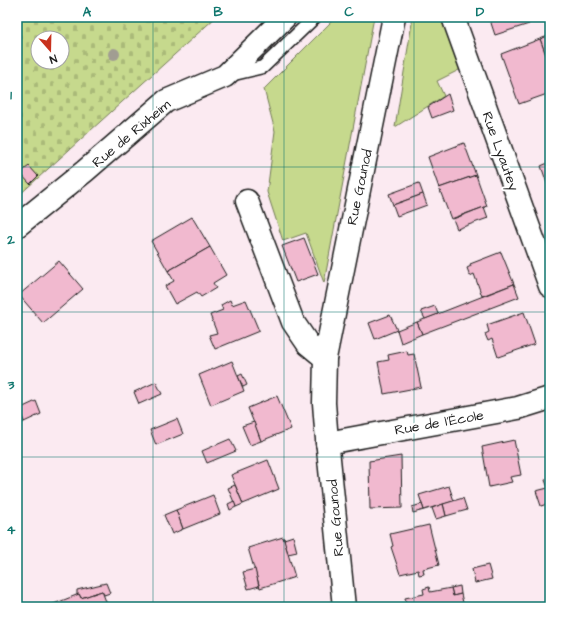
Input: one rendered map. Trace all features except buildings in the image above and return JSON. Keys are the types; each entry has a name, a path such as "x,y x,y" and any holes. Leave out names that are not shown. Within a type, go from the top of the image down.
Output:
{"street":[{"name":"Rue de Rixheim","path":"17,226 85,172 166,101 225,76 286,17"},
{"name":"Rue Gounod","path":"344,607 327,443 324,403 325,358 394,17"},
{"name":"Rue Lyautey","path":"453,17 550,286"},
{"path":"247,201 293,322 308,344 325,358"},
{"name":"Rue de l'École","path":"327,443 518,408 550,398"}],"lane":[{"path":"225,76 263,67 315,17"}],"green space":[{"path":"17,17 216,17 17,197"},
{"path":"336,17 374,17 324,283 306,233 283,241 267,192 275,131 264,89"},
{"path":"413,17 442,17 461,69 437,81 444,96 395,127"}]}
